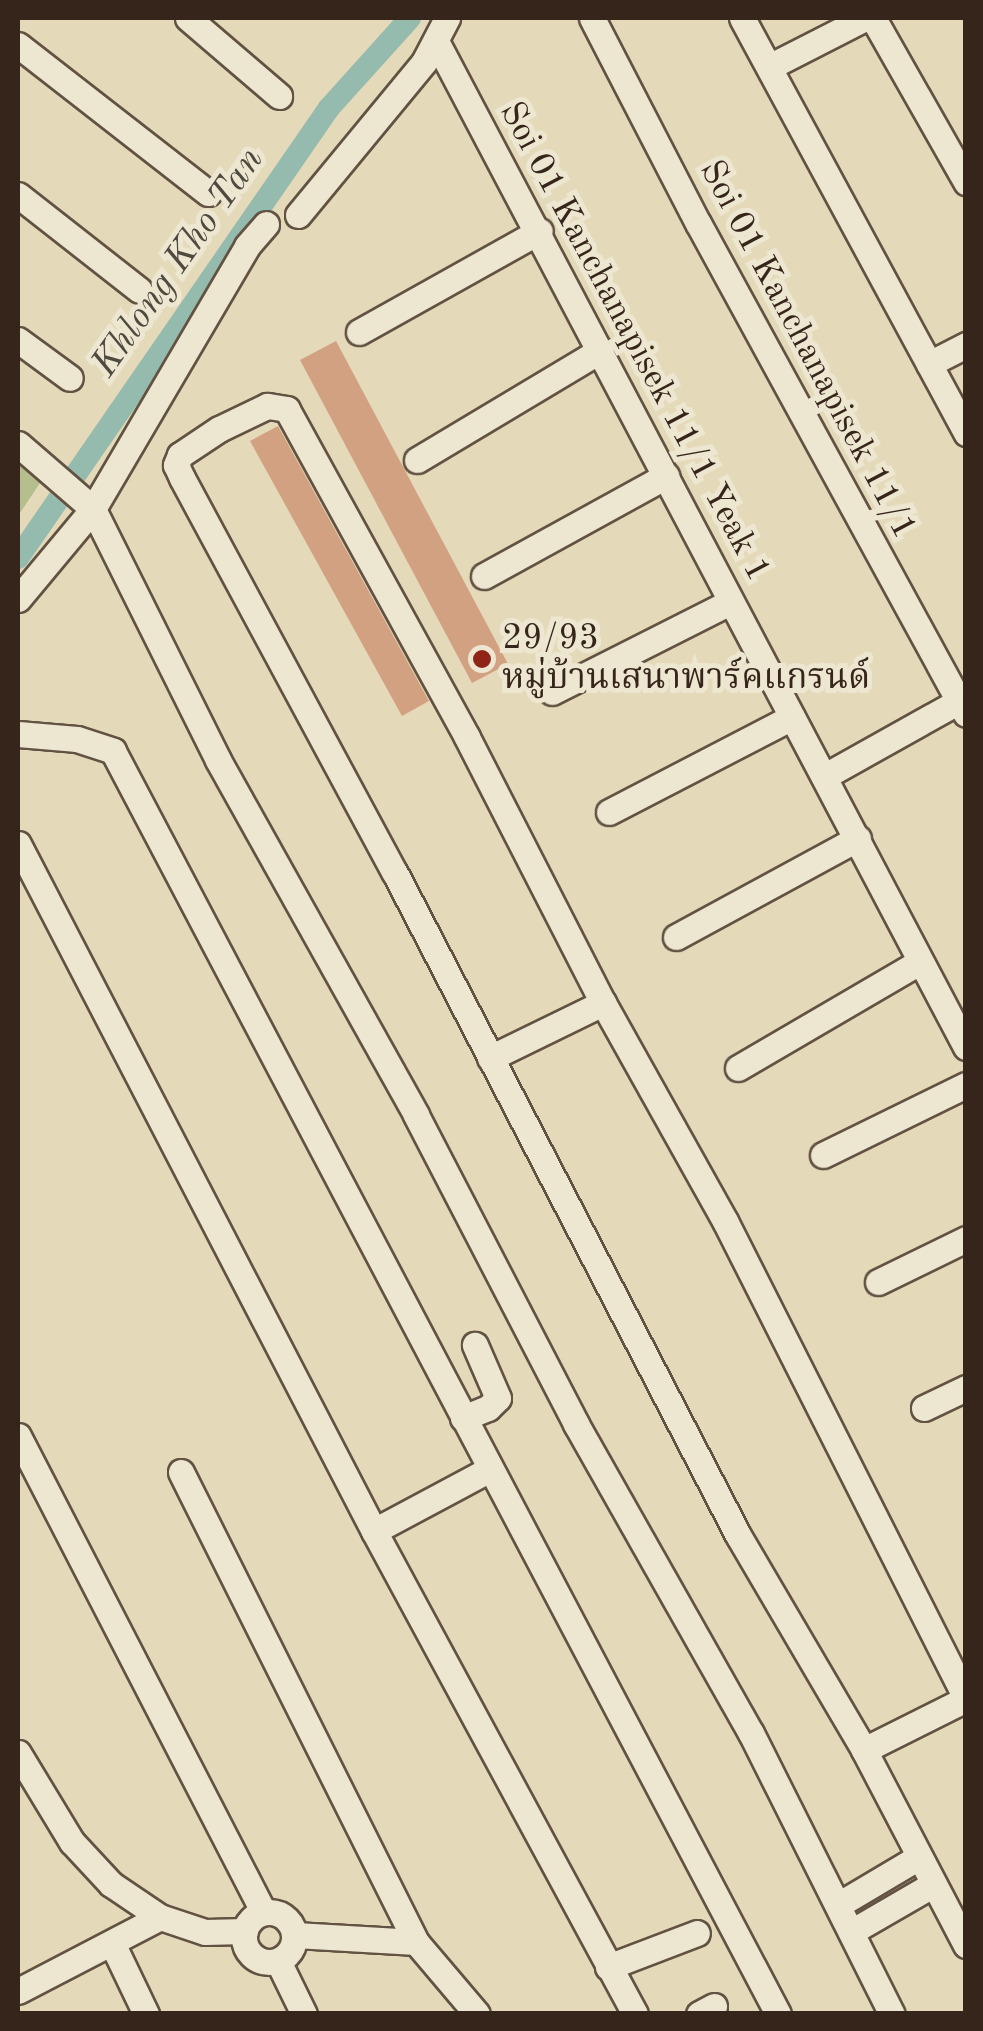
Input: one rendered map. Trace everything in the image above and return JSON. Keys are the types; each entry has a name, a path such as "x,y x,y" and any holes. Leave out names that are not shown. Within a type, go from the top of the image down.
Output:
{"street":[{"path":"188,18 279,96"},
{"name":"Soi 01 Kanchanapisek 11/1","path":"592,18 698,223 962,707"},
{"path":"742,18 966,434"},
{"path":"769,67 865,18"},
{"path":"873,18 966,182"},
{"path":"298,215 424,62 442,29"},
{"name":"Soi 01 Kanchanapisek 11/1 Yeak 1","path":"442,29 730,602 966,1048"},
{"path":"18,45 208,193"},
{"path":"18,194 140,290"},
{"path":"18,598 88,504 247,246 266,224"},
{"path":"359,332 540,230"},
{"path":"18,340 70,378"},
{"path":"929,364 966,345"},
{"path":"417,460 601,350"},
{"path":"864,1750 966,1698 725,1221 603,1003 467,736 286,409 267,406 219,429 180,456 176,464 182,478 738,1535 864,1750 966,1945"},
{"path":"18,444 88,504 218,760 416,1114 576,1424 751,1733 892,2014"},
{"path":"484,576 666,476"},
{"path":"552,692 730,602"},
{"path":"825,776 962,707"},
{"path":"609,812 792,717"},
{"path":"18,734 76,739 113,751 778,2014"},
{"path":"676,937 858,838"},
{"path":"18,844 374,1531 635,2014"},
{"path":"738,1068 918,963"},
{"path":"490,1058 603,1003"},
{"path":"823,1155 966,1085"},
{"path":"878,1282 966,1239"},
{"path":"463,1418 488,1408 498,1398 475,1345"},
{"path":"924,1408 966,1388"},
{"path":"18,1436 264,1912"},
{"path":"374,1531 490,1469"},
{"path":"182,1472 416,1942 476,2014"},
{"path":"18,1753 72,1842 111,1884 160,1918 205,1932 245,1931"},
{"path":"838,1905 919,1857"},
{"path":"851,1932 932,1885"},
{"path":"264,1912 278,1912 290,1921 295,1935 288,1954 278,1960 252,1956 245,1944 245,1931 251,1918 264,1912"},
{"path":"18,1991 160,1918"},
{"path":"608,1967 697,1933"},
{"path":"295,1935 416,1942"},
{"path":"112,1943 146,2014"},
{"path":"278,1960 304,2014"}],"green space":[{"path":"18,458 44,477 18,516"}],"building":[{"path":"336,341 508,664 472,683 300,360"},
{"path":"278,426 429,701 402,716 250,441"}],"waterway":[{"name":"Khlong Kho Tan","path":"18,558 329,108 410,18"}],"place":[{"name":"29/93 หมู่บ้านเสนาพาร์คแกรนด์","path":"482,659"}]}
